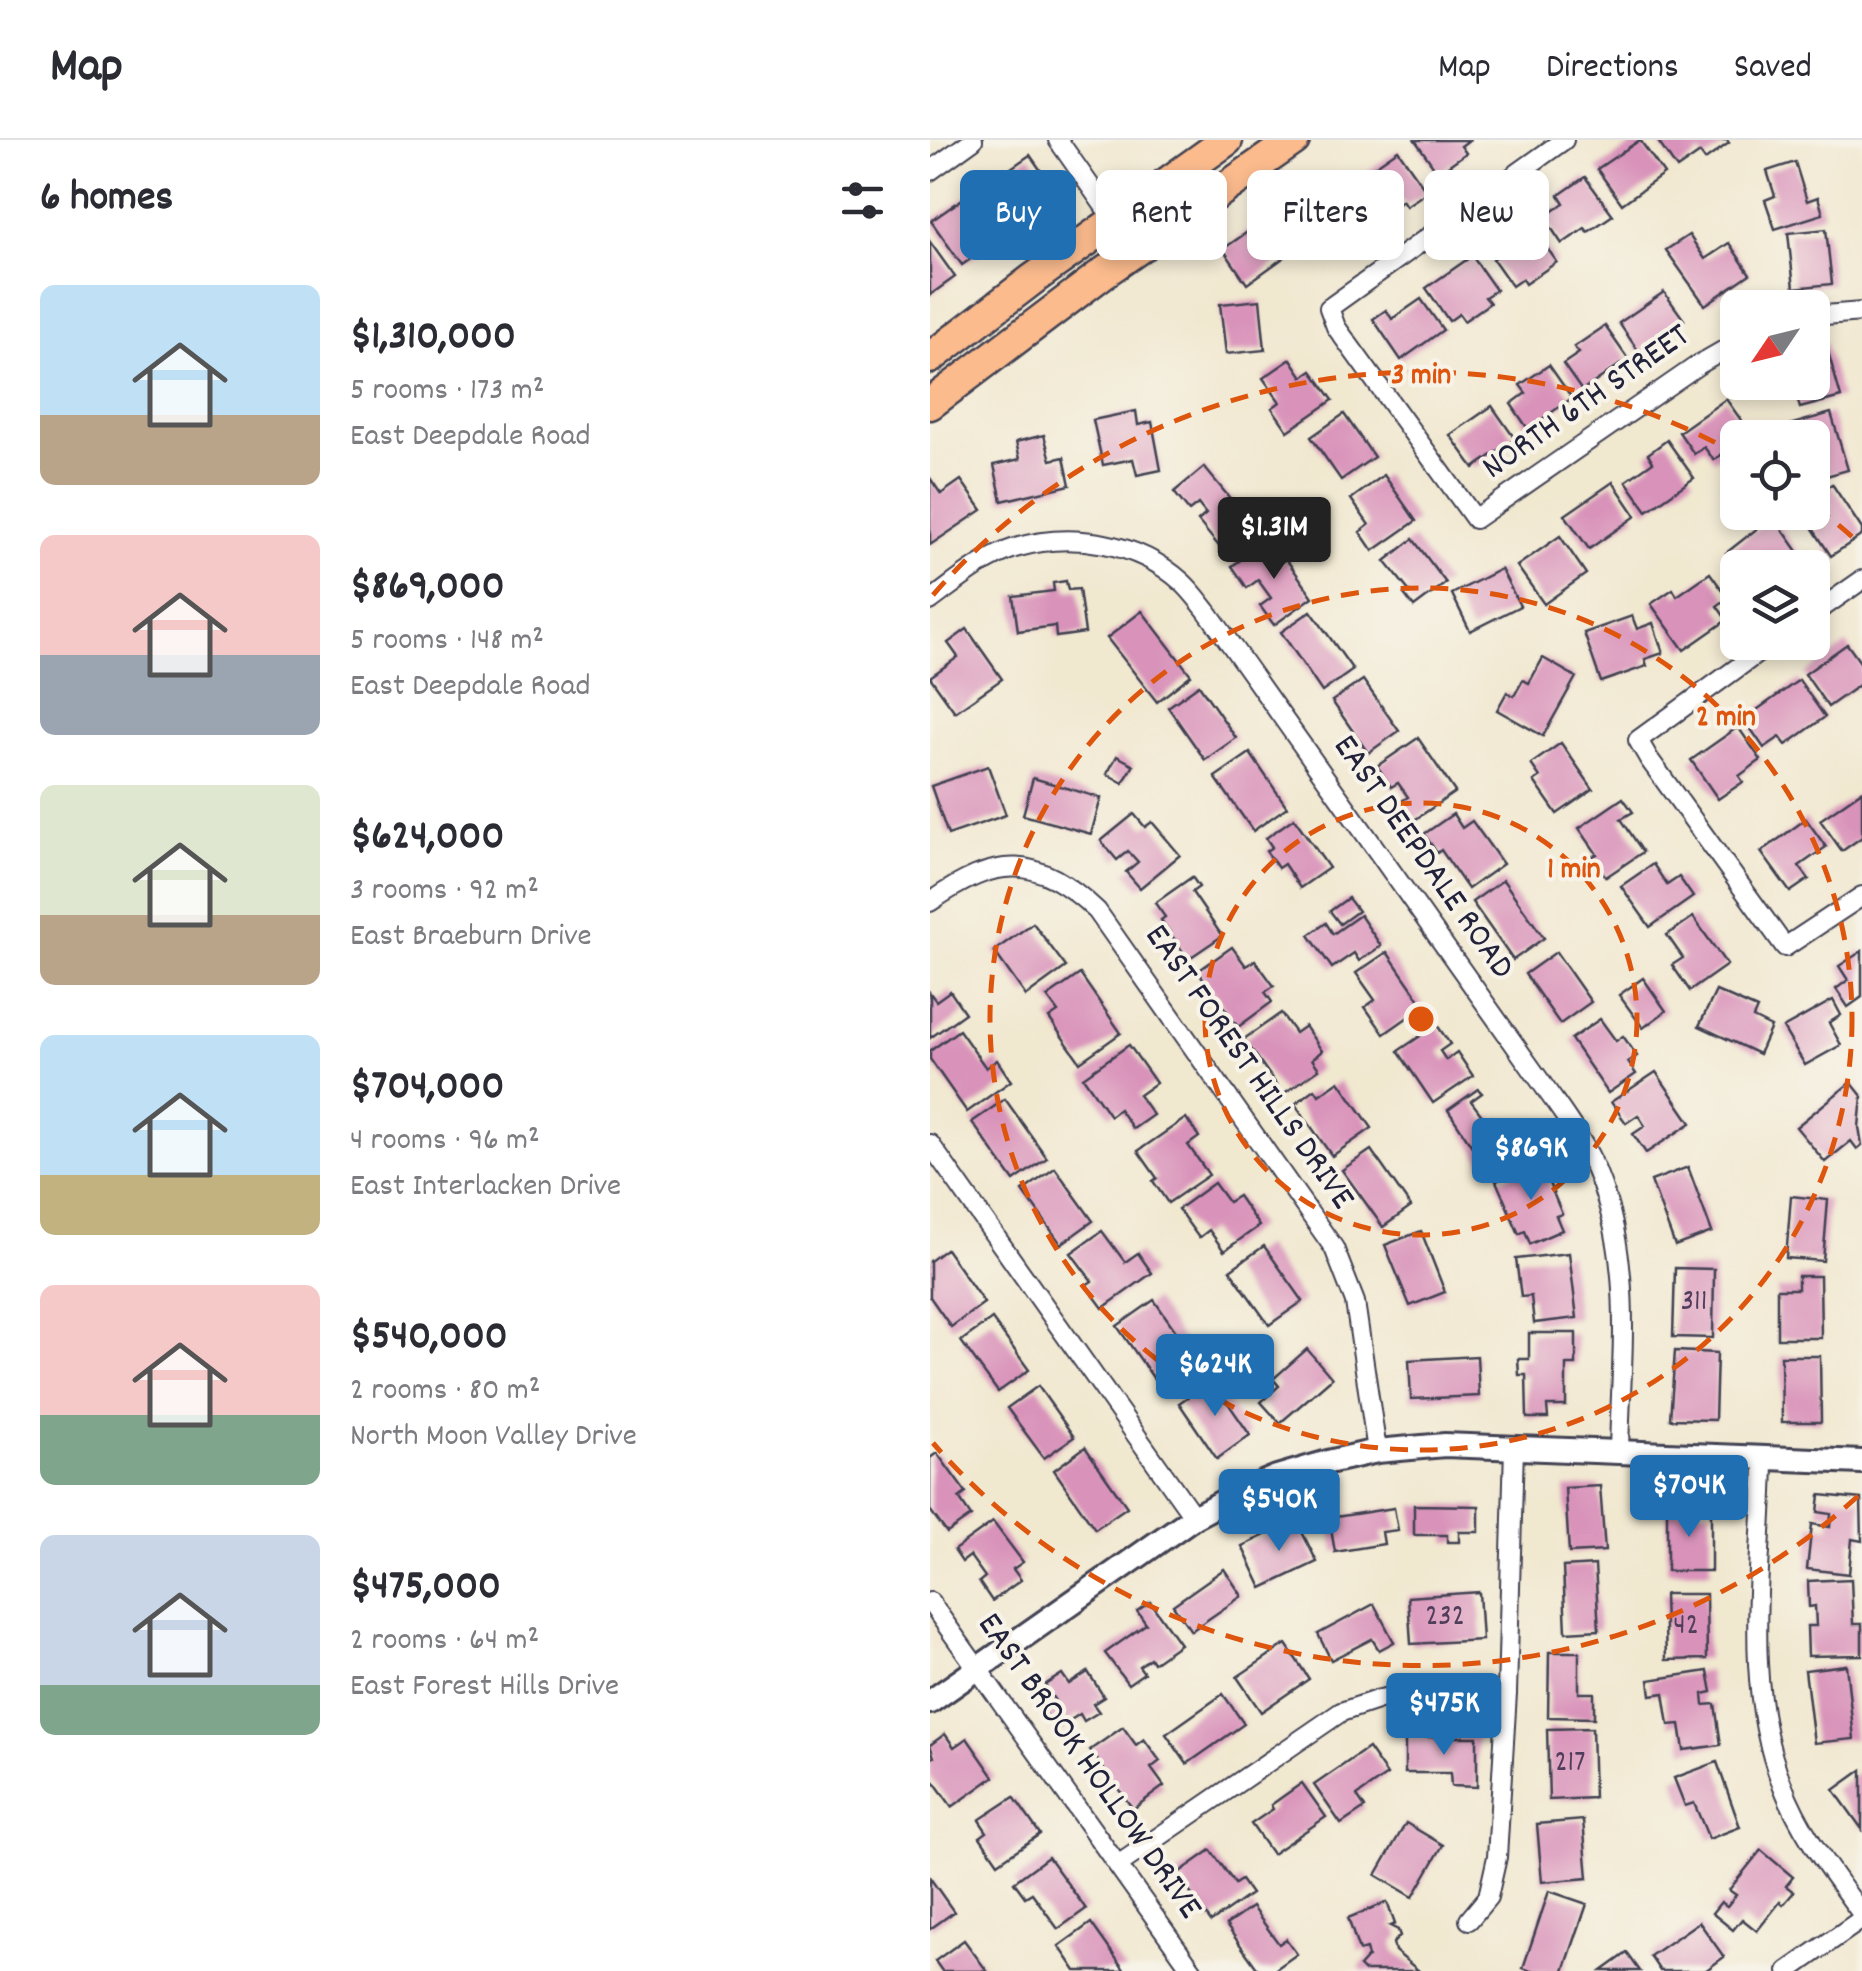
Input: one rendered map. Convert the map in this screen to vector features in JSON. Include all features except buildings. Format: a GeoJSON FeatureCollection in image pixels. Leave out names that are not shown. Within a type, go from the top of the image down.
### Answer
{"type":"FeatureCollection","features":[{"type":"Feature","properties":{"kind":"main road"},"geometry":{"type":"LineString","coordinates":[[1185,170],[1227,140]]}},
{"type":"Feature","properties":{"kind":"main road"},"geometry":{"type":"LineString","coordinates":[[1227,187],[1294,140]]}},
{"type":"Feature","properties":{"kind":"main road"},"geometry":{"type":"LineString","coordinates":[[930,358],[1096,234]]}},
{"type":"Feature","properties":{"kind":"main road"},"geometry":{"type":"LineString","coordinates":[[930,404],[1123,260]]}},
{"type":"Feature","properties":{"kind":"street"},"geometry":{"type":"LineString","coordinates":[[930,170],[973,140]]}},
{"type":"Feature","properties":{"kind":"street"},"geometry":{"type":"LineString","coordinates":[[1058,140],[1096,194]]}},
{"type":"Feature","properties":{"kind":"street","name":"NORTH 6TH STREET"},"geometry":{"type":"LineString","coordinates":[[1564,140],[1329,308],[1336,327],[1475,520],[1720,352]]}},
{"type":"Feature","properties":{"kind":"street"},"geometry":{"type":"LineString","coordinates":[[1830,315],[1862,312]]}},
{"type":"Feature","properties":{"kind":"street","name":"EAST DEEPDALE ROAD"},"geometry":{"type":"LineString","coordinates":[[930,601],[973,570],[1013,549],[1084,540],[1117,546],[1148,560],[1181,581],[1208,611],[1541,1082],[1589,1156],[1618,1237],[1624,1282],[1619,1452]]}},
{"type":"Feature","properties":{"kind":"street"},"geometry":{"type":"LineString","coordinates":[[1830,602],[1862,580]]}},
{"type":"Feature","properties":{"kind":"street"},"geometry":{"type":"LineString","coordinates":[[1748,660],[1638,740],[1785,947],[1862,896]]}},
{"type":"Feature","properties":{"kind":"street","name":"EAST FOREST HILLS DRIVE"},"geometry":{"type":"LineString","coordinates":[[930,902],[981,871],[1016,867],[1046,872],[1071,886],[1097,911],[1334,1248],[1355,1302],[1376,1451]]}},
{"type":"Feature","properties":{"kind":"street"},"geometry":{"type":"LineString","coordinates":[[930,1144],[1194,1517]]}},
{"type":"Feature","properties":{"kind":"street"},"geometry":{"type":"LineString","coordinates":[[930,1702],[1194,1517],[1276,1477],[1376,1451],[1445,1445],[1862,1462]]}},
{"type":"Feature","properties":{"kind":"street"},"geometry":{"type":"LineString","coordinates":[[1469,1920],[1488,1897],[1498,1856],[1514,1447]]}},
{"type":"Feature","properties":{"kind":"street"},"geometry":{"type":"LineString","coordinates":[[1764,1458],[1758,1634],[1766,1733],[1781,1783],[1798,1820],[1862,1916],[1788,1971]]}},
{"type":"Feature","properties":{"kind":"street","name":"EAST BROOK HOLLOW DRIVE"},"geometry":{"type":"LineString","coordinates":[[930,1602],[1193,1971]]}},
{"type":"Feature","properties":{"kind":"street"},"geometry":{"type":"LineString","coordinates":[[1118,1865],[1342,1712],[1380,1699],[1444,1686],[1507,1692]]}}]}
